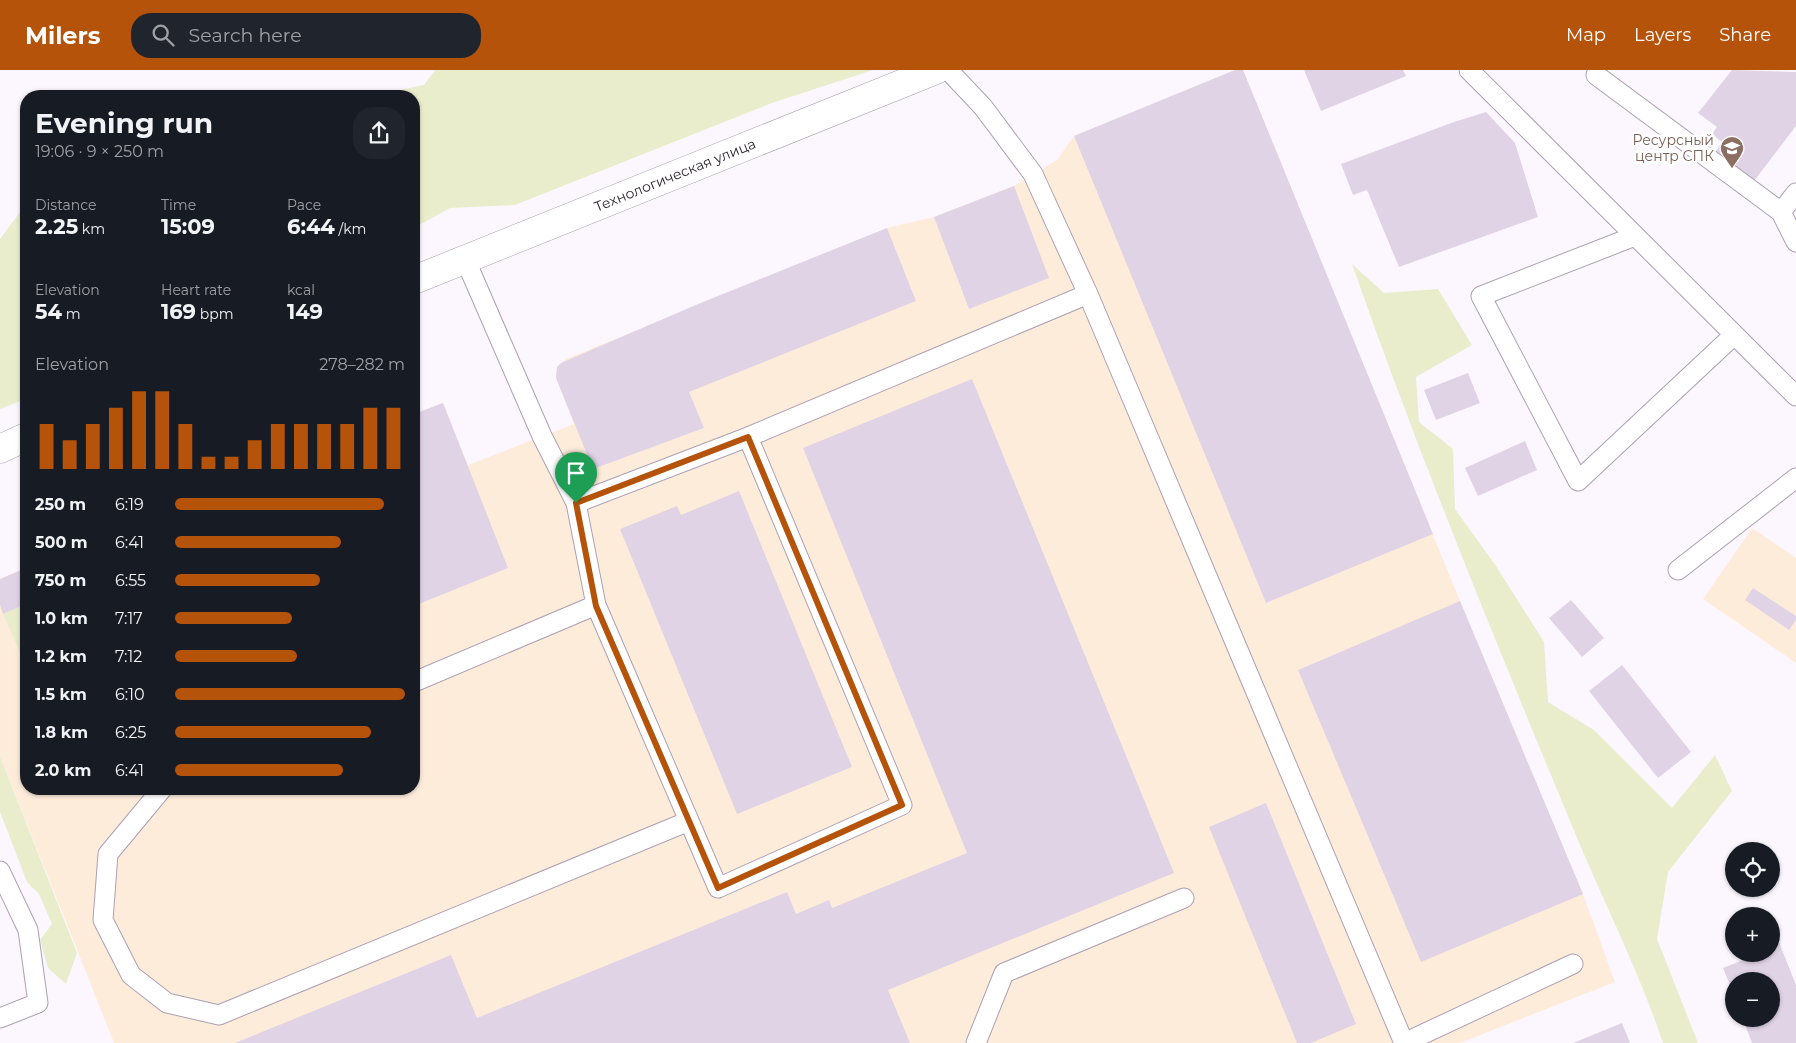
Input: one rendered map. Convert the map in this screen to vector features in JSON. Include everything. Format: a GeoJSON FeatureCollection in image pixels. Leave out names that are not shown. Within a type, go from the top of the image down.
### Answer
{"type":"FeatureCollection","features":[{"type":"Feature","properties":{"kind":"street","name":"Технологическая улица"},"geometry":{"type":"LineString","coordinates":[[420,278],[936,70]]}},
{"type":"Feature","properties":{"kind":"street"},"geometry":{"type":"LineString","coordinates":[[0,449],[20,440]]}},
{"type":"Feature","properties":{"kind":"lane"},"geometry":{"type":"LineString","coordinates":[[948,70],[983,107],[1033,174],[1088,294],[1404,1043],[1573,964]]}},
{"type":"Feature","properties":{"kind":"lane"},"geometry":{"type":"LineString","coordinates":[[1469,70],[1796,396]]}},
{"type":"Feature","properties":{"kind":"lane"},"geometry":{"type":"LineString","coordinates":[[1596,75],[1781,212],[1796,242]]}},
{"type":"Feature","properties":{"kind":"lane"},"geometry":{"type":"LineString","coordinates":[[1781,212],[1796,193]]}},
{"type":"Feature","properties":{"kind":"lane"},"geometry":{"type":"LineString","coordinates":[[1635,236],[1481,296],[1578,481],[1734,334]]}},
{"type":"Feature","properties":{"kind":"lane"},"geometry":{"type":"LineString","coordinates":[[465,259],[542,436],[576,503],[596,606],[718,888],[902,805],[748,437]]}},
{"type":"Feature","properties":{"kind":"lane"},"geometry":{"type":"LineString","coordinates":[[576,503],[748,437],[1088,294]]}},
{"type":"Feature","properties":{"kind":"lane"},"geometry":{"type":"LineString","coordinates":[[1678,570],[1796,478]]}},
{"type":"Feature","properties":{"kind":"lane"},"geometry":{"type":"LineString","coordinates":[[420,679],[596,606]]}},
{"type":"Feature","properties":{"kind":"lane"},"geometry":{"type":"LineString","coordinates":[[157,795],[108,854],[103,920],[131,976],[167,1003],[219,1015],[689,821]]}},
{"type":"Feature","properties":{"kind":"lane"},"geometry":{"type":"LineString","coordinates":[[0,870],[28,930],[38,1003],[0,1018]]}},
{"type":"Feature","properties":{"kind":"lane"},"geometry":{"type":"LineString","coordinates":[[976,1043],[1004,973],[1184,898]]}},
{"type":"Feature","properties":{"kind":"shaded area"},"geometry":{"type":"Polygon","coordinates":[[[1235,70],[1243,70],[1460,601],[1583,894],[1615,982],[1460,1043],[114,1043],[0,756],[0,579],[20,571],[20,795],[420,795],[420,412],[443,403],[468,465],[574,424],[556,378],[557,367],[566,359],[887,228],[934,217],[1014,186],[1057,160],[1074,136],[1235,70]]]}},
{"type":"Feature","properties":{"kind":"shaded area"},"geometry":{"type":"Polygon","coordinates":[[[1752,528],[1796,558],[1796,663],[1703,599],[1752,528]]]}},
{"type":"Feature","properties":{"kind":"green space"},"geometry":{"type":"Polygon","coordinates":[[[435,70],[873,70],[772,103],[515,205],[450,208],[420,225],[420,90],[399,90],[424,85],[435,70]]]}},
{"type":"Feature","properties":{"kind":"green space"},"geometry":{"type":"Polygon","coordinates":[[[20,212],[20,401],[0,409],[0,239],[20,212]]]}},
{"type":"Feature","properties":{"kind":"green space"},"geometry":{"type":"Polygon","coordinates":[[[1352,264],[1384,293],[1438,289],[1472,345],[1416,377],[1419,422],[1453,449],[1455,509],[1496,566],[1544,642],[1548,702],[1594,730],[1672,808],[1715,755],[1732,791],[1668,872],[1657,939],[1698,1043],[1663,1043],[1654,1016],[1575,833],[1459,550],[1352,264]]]}},
{"type":"Feature","properties":{"kind":"green space"},"geometry":{"type":"Polygon","coordinates":[[[20,607],[20,652],[3,614],[20,607]]]}},
{"type":"Feature","properties":{"kind":"green space"},"geometry":{"type":"Polygon","coordinates":[[[0,756],[77,953],[66,984],[48,968],[40,940],[52,924],[39,894],[27,882],[0,812],[0,756]]]}},
{"type":"Feature","properties":{"kind":"building"},"geometry":{"type":"Polygon","coordinates":[[[1235,70],[1243,70],[1433,534],[1266,603],[1074,136],[1235,70]]]}},
{"type":"Feature","properties":{"kind":"building"},"geometry":{"type":"Polygon","coordinates":[[[1304,70],[1403,70],[1406,76],[1321,111],[1304,70]]]}},
{"type":"Feature","properties":{"kind":"building"},"geometry":{"type":"Polygon","coordinates":[[[1732,70],[1796,72],[1796,126],[1754,181],[1716,151],[1722,142],[1712,134],[1717,127],[1698,113],[1732,70]]]}},
{"type":"Feature","properties":{"kind":"building"},"geometry":{"type":"Polygon","coordinates":[[[1486,112],[1515,143],[1538,217],[1399,267],[1367,190],[1353,195],[1341,164],[1486,112]]]}},
{"type":"Feature","properties":{"kind":"building"},"geometry":{"type":"Polygon","coordinates":[[[1014,186],[1049,278],[969,309],[934,217],[1014,186]]]}},
{"type":"Feature","properties":{"kind":"building"},"geometry":{"type":"Polygon","coordinates":[[[887,228],[916,301],[689,392],[704,428],[593,469],[556,378],[557,367],[561,363],[698,304],[887,228]]]}},
{"type":"Feature","properties":{"kind":"building"},"geometry":{"type":"Polygon","coordinates":[[[1468,373],[1480,403],[1436,420],[1424,390],[1468,373]]]}},
{"type":"Feature","properties":{"kind":"building"},"geometry":{"type":"Polygon","coordinates":[[[972,379],[1174,873],[888,990],[910,1043],[235,1043],[451,955],[477,1018],[787,892],[796,914],[829,900],[832,908],[967,853],[803,448],[972,379]]]}},
{"type":"Feature","properties":{"kind":"building"},"geometry":{"type":"Polygon","coordinates":[[[443,403],[508,568],[420,604],[420,412],[443,403]]]}},
{"type":"Feature","properties":{"kind":"building"},"geometry":{"type":"Polygon","coordinates":[[[1525,441],[1537,470],[1478,496],[1465,468],[1525,441]]]}},
{"type":"Feature","properties":{"kind":"building"},"geometry":{"type":"Polygon","coordinates":[[[739,491],[852,767],[737,814],[620,529],[677,506],[681,515],[739,491]]]}},
{"type":"Feature","properties":{"kind":"building"},"geometry":{"type":"Polygon","coordinates":[[[20,571],[20,607],[3,614],[0,605],[0,579],[20,571]]]}},
{"type":"Feature","properties":{"kind":"building"},"geometry":{"type":"Polygon","coordinates":[[[1753,588],[1796,616],[1796,620],[1789,630],[1745,600],[1753,588]]]}},
{"type":"Feature","properties":{"kind":"building"},"geometry":{"type":"Polygon","coordinates":[[[1571,600],[1604,638],[1582,657],[1549,618],[1571,600]]]}},
{"type":"Feature","properties":{"kind":"building"},"geometry":{"type":"Polygon","coordinates":[[[1460,601],[1583,894],[1421,962],[1298,670],[1460,601]]]}},
{"type":"Feature","properties":{"kind":"building"},"geometry":{"type":"Polygon","coordinates":[[[1622,665],[1691,752],[1658,778],[1589,691],[1622,665]]]}},
{"type":"Feature","properties":{"kind":"building"},"geometry":{"type":"Polygon","coordinates":[[[1266,803],[1356,1024],[1311,1043],[1297,1043],[1209,827],[1266,803]]]}},
{"type":"Feature","properties":{"kind":"building"},"geometry":{"type":"Polygon","coordinates":[[[1780,945],[1796,985],[1796,1043],[1752,1043],[1746,1027],[1780,1027],[1780,972],[1725,973],[1723,968],[1738,962],[1780,962],[1780,945]]]}},
{"type":"Feature","properties":{"kind":"building"},"geometry":{"type":"Polygon","coordinates":[[[1622,1023],[1630,1043],[1573,1043],[1622,1023]]]}},
{"type":"Feature","properties":{"kind":"place","name":"Ресурсный центр СПК"},"geometry":{"type":"Point","coordinates":[1732,169]}},
{"type":"Feature","properties":{"kind":"route"},"geometry":{"type":"LineString","coordinates":[[748,437],[902,805],[718,888],[596,606],[576,503],[748,437]]}}]}
